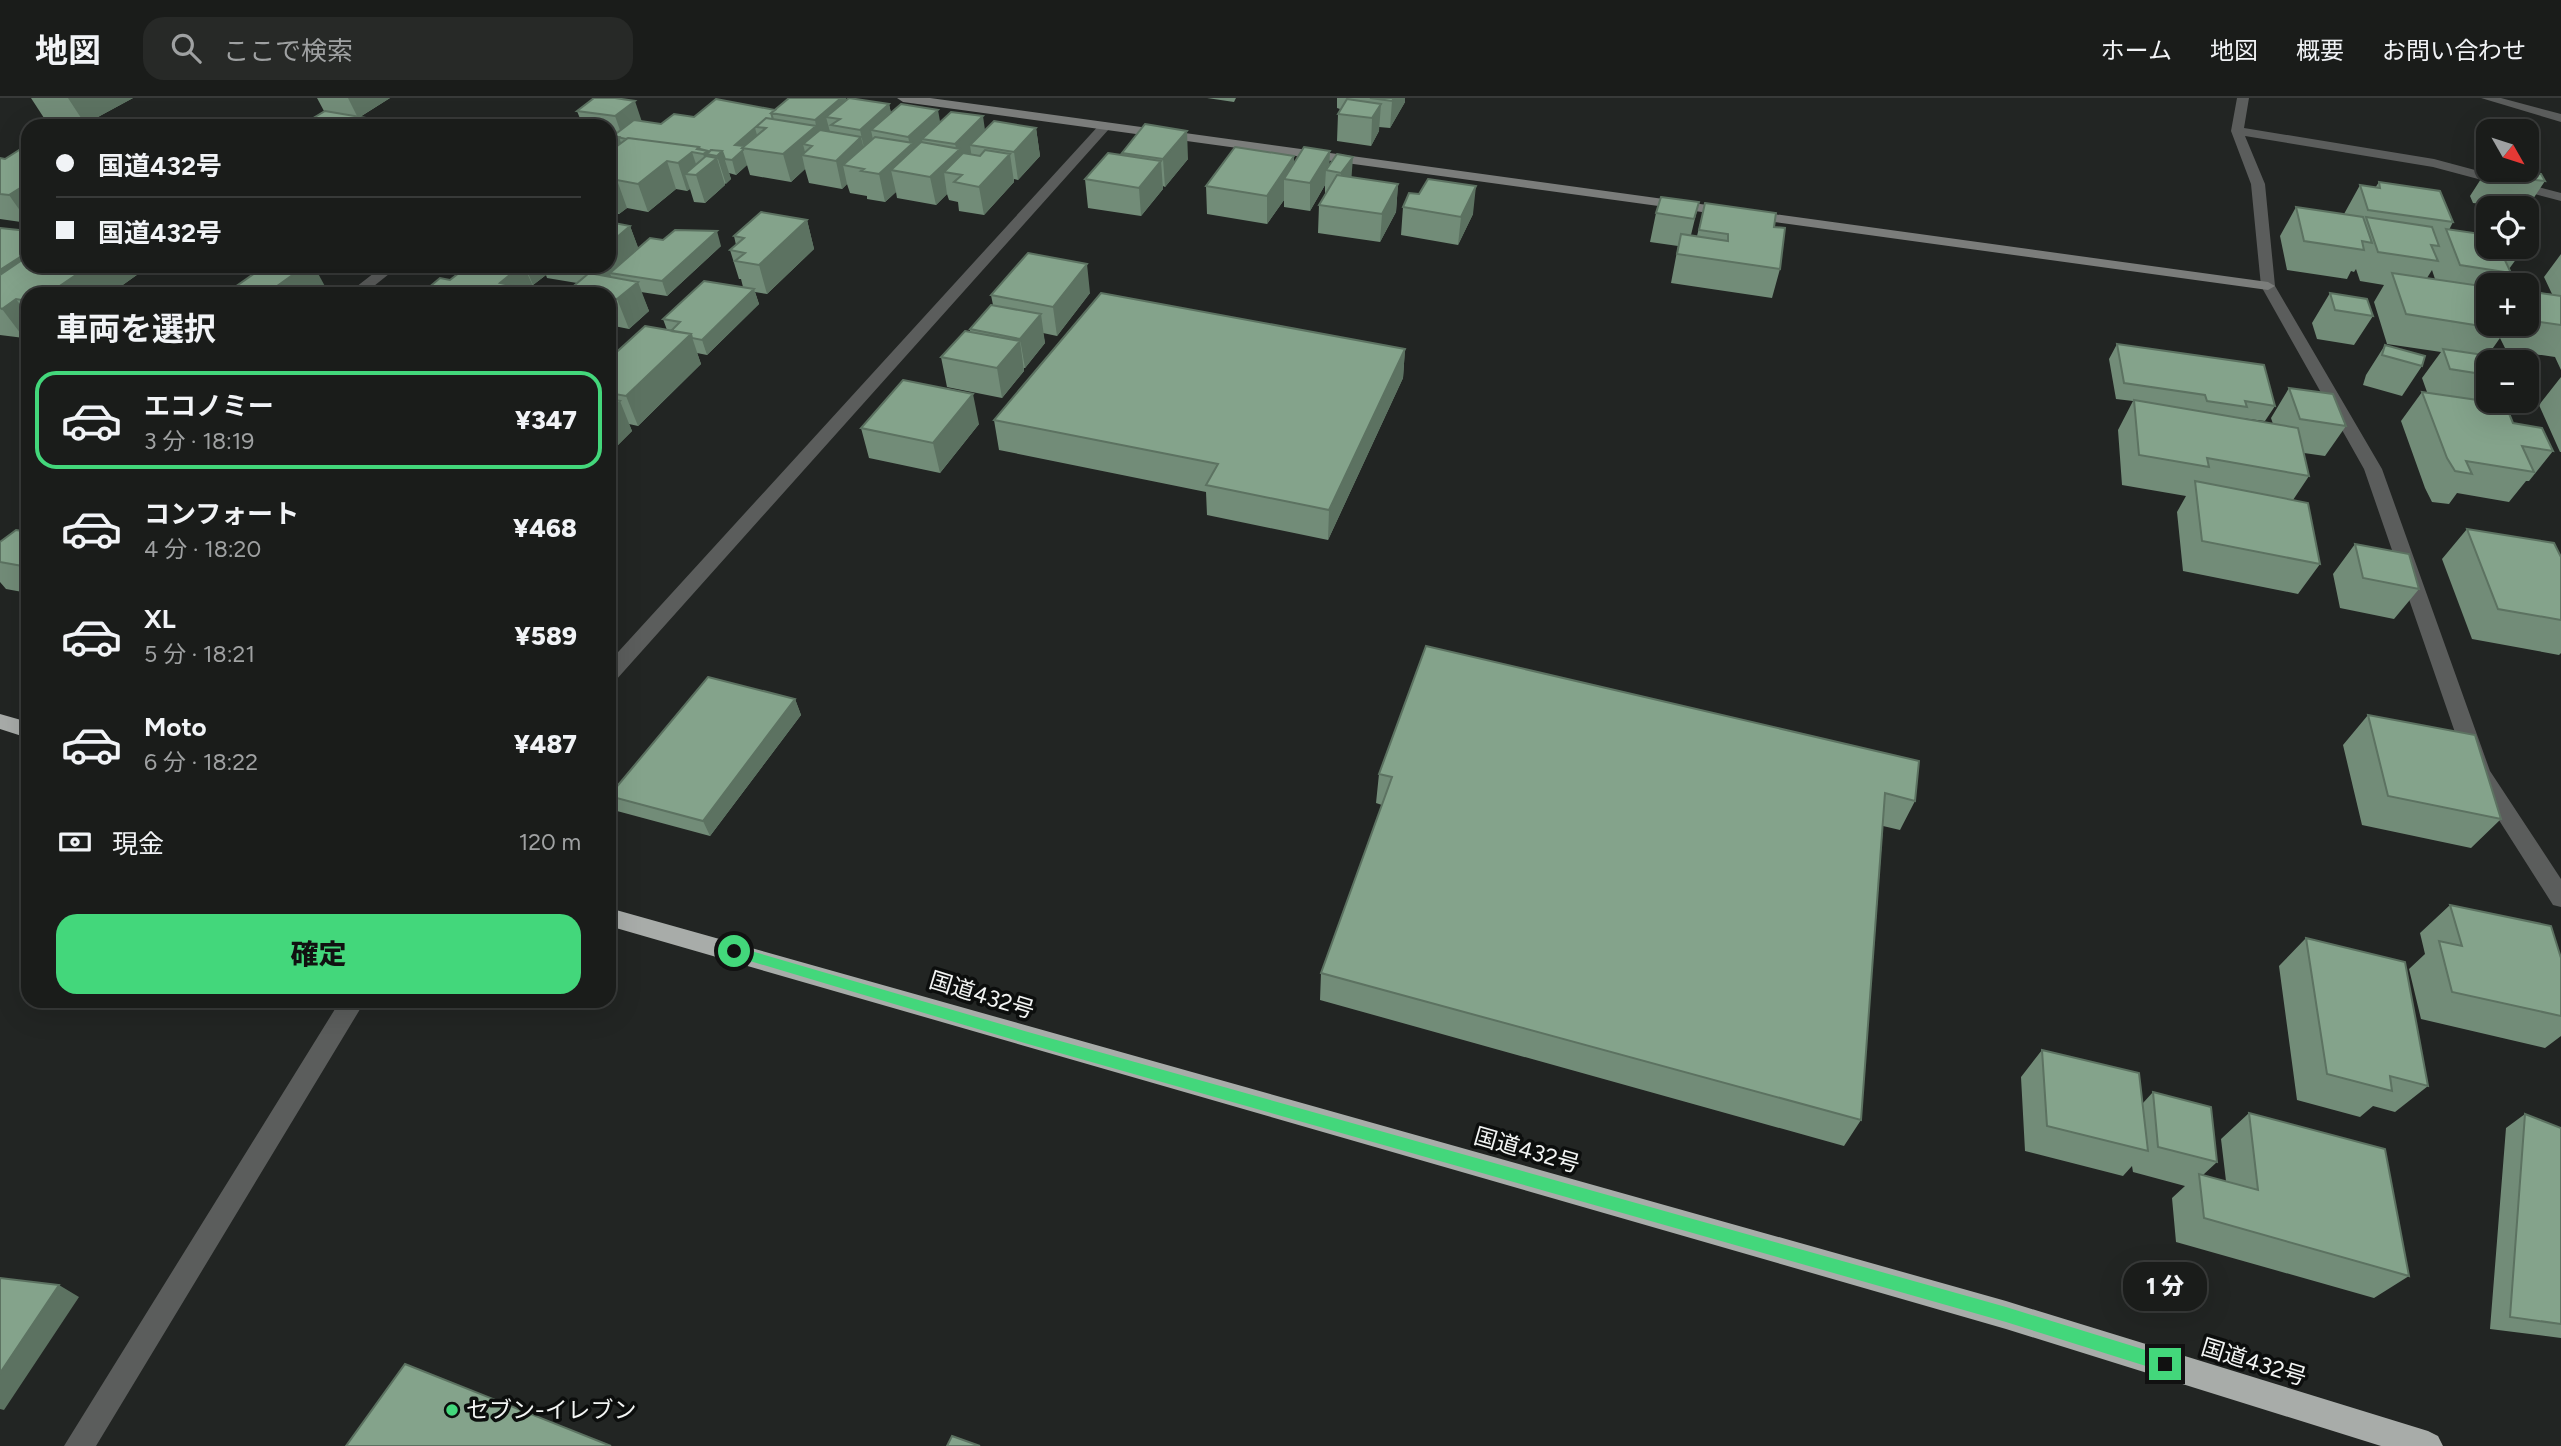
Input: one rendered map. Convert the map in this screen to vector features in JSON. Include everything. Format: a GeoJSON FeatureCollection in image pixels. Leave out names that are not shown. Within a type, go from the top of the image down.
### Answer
{"type":"FeatureCollection","features":[{"type":"Feature","properties":{"kind":"highway"},"geometry":{"type":"LineString","coordinates":[[0,721],[21,728]]}},
{"type":"Feature","properties":{"kind":"highway","name":"国道432号"},"geometry":{"type":"LineString","coordinates":[[616,919],[2006,1315],[2428,1446]]}},
{"type":"Feature","properties":{"kind":"street"},"geometry":{"type":"LineString","coordinates":[[903,98],[935,100],[1105,126],[2267,286]]}},
{"type":"Feature","properties":{"kind":"street"},"geometry":{"type":"LineString","coordinates":[[2243,98],[2237,131],[2258,184],[2267,286],[2373,470],[2480,773],[2561,898]]}},
{"type":"Feature","properties":{"kind":"street"},"geometry":{"type":"LineString","coordinates":[[2487,98],[2561,118]]}},
{"type":"Feature","properties":{"kind":"street"},"geometry":{"type":"LineString","coordinates":[[616,667],[1105,126]]}},
{"type":"Feature","properties":{"kind":"street"},"geometry":{"type":"LineString","coordinates":[[2237,131],[2434,163],[2561,197]]}},
{"type":"Feature","properties":{"kind":"street"},"geometry":{"type":"LineString","coordinates":[[364,287],[382,273]]}},
{"type":"Feature","properties":{"kind":"street"},"geometry":{"type":"LineString","coordinates":[[79,1446],[348,1008]]}},
{"type":"Feature","properties":{"kind":"building"},"geometry":{"type":"Polygon","coordinates":[[[594,98],[635,101],[615,116],[577,111],[594,98]]]}},
{"type":"Feature","properties":{"kind":"building"},"geometry":{"type":"Polygon","coordinates":[[[789,98],[841,98],[815,120],[771,113],[789,98]]]}},
{"type":"Feature","properties":{"kind":"building"},"geometry":{"type":"Polygon","coordinates":[[[849,98],[889,104],[860,130],[831,125],[840,119],[826,117],[849,98]]]}},
{"type":"Feature","properties":{"kind":"building"},"geometry":{"type":"Polygon","coordinates":[[[1370,98],[1394,98],[1392,101],[1370,98]]]}},
{"type":"Feature","properties":{"kind":"building"},"geometry":{"type":"Polygon","coordinates":[[[716,99],[775,110],[771,113],[773,119],[766,118],[735,145],[744,146],[732,160],[725,159],[722,151],[709,152],[699,147],[616,137],[616,134],[634,120],[661,124],[674,114],[694,117],[716,99]]]}},
{"type":"Feature","properties":{"kind":"building"},"geometry":{"type":"Polygon","coordinates":[[[1347,99],[1381,104],[1372,118],[1338,114],[1347,99]]]}},
{"type":"Feature","properties":{"kind":"building"},"geometry":{"type":"Polygon","coordinates":[[[901,104],[938,110],[908,137],[871,130],[901,104]]]}},
{"type":"Feature","properties":{"kind":"building"},"geometry":{"type":"Polygon","coordinates":[[[325,111],[372,119],[312,119],[325,111]]]}},
{"type":"Feature","properties":{"kind":"building"},"geometry":{"type":"Polygon","coordinates":[[[951,112],[983,116],[955,144],[922,139],[951,112]]]}},
{"type":"Feature","properties":{"kind":"building"},"geometry":{"type":"Polygon","coordinates":[[[766,118],[816,126],[783,154],[742,148],[766,128],[756,127],[766,118]]]}},
{"type":"Feature","properties":{"kind":"building"},"geometry":{"type":"Polygon","coordinates":[[[994,121],[1036,128],[1014,152],[970,145],[994,121]]]}},
{"type":"Feature","properties":{"kind":"building"},"geometry":{"type":"Polygon","coordinates":[[[1145,124],[1187,131],[1163,159],[1122,153],[1145,124]]]}},
{"type":"Feature","properties":{"kind":"building"},"geometry":{"type":"Polygon","coordinates":[[[820,130],[861,137],[836,161],[802,155],[812,146],[803,144],[820,130]]]}},
{"type":"Feature","properties":{"kind":"building"},"geometry":{"type":"Polygon","coordinates":[[[875,137],[913,143],[879,174],[843,165],[875,137]]]}},
{"type":"Feature","properties":{"kind":"building"},"geometry":{"type":"Polygon","coordinates":[[[628,138],[699,147],[697,149],[708,151],[703,154],[692,152],[678,163],[667,161],[638,184],[616,181],[616,147],[628,138]]]}},
{"type":"Feature","properties":{"kind":"building"},"geometry":{"type":"Polygon","coordinates":[[[921,142],[960,149],[930,177],[891,170],[921,142]]]}},
{"type":"Feature","properties":{"kind":"building"},"geometry":{"type":"Polygon","coordinates":[[[1235,147],[1294,156],[1267,196],[1206,186],[1235,147]]]}},
{"type":"Feature","properties":{"kind":"building"},"geometry":{"type":"Polygon","coordinates":[[[1304,147],[1330,151],[1310,183],[1284,179],[1304,147]]]}},
{"type":"Feature","properties":{"kind":"building"},"geometry":{"type":"Polygon","coordinates":[[[21,149],[21,187],[9,195],[0,194],[0,158],[5,159],[21,149]]]}},
{"type":"Feature","properties":{"kind":"building"},"geometry":{"type":"Polygon","coordinates":[[[711,150],[722,151],[717,156],[706,154],[711,150]]]}},
{"type":"Feature","properties":{"kind":"building"},"geometry":{"type":"Polygon","coordinates":[[[985,150],[1010,154],[979,187],[954,182],[962,175],[944,172],[963,153],[980,156],[985,150]]]}},
{"type":"Feature","properties":{"kind":"building"},"geometry":{"type":"Polygon","coordinates":[[[1108,153],[1161,161],[1139,188],[1085,179],[1108,153]]]}},
{"type":"Feature","properties":{"kind":"building"},"geometry":{"type":"Polygon","coordinates":[[[1337,154],[1353,157],[1341,173],[1326,170],[1337,154]]]}},
{"type":"Feature","properties":{"kind":"building"},"geometry":{"type":"Polygon","coordinates":[[[706,156],[717,158],[696,175],[685,174],[706,156]]]}},
{"type":"Feature","properties":{"kind":"building"},"geometry":{"type":"Polygon","coordinates":[[[1337,175],[1398,184],[1382,214],[1319,205],[1337,175]]]}},
{"type":"Feature","properties":{"kind":"building"},"geometry":{"type":"Polygon","coordinates":[[[1428,179],[1476,186],[1461,217],[1403,207],[1409,193],[1419,194],[1428,179]]]}},
{"type":"Feature","properties":{"kind":"building"},"geometry":{"type":"Polygon","coordinates":[[[2379,182],[2440,191],[2453,222],[2368,210],[2360,185],[2380,188],[2379,182]]]}},
{"type":"Feature","properties":{"kind":"building"},"geometry":{"type":"Polygon","coordinates":[[[1661,197],[1699,202],[1694,219],[1656,213],[1661,197]]]}},
{"type":"Feature","properties":{"kind":"building"},"geometry":{"type":"Polygon","coordinates":[[[1705,203],[1776,213],[1774,227],[1785,228],[1780,269],[1677,254],[1681,234],[1728,241],[1728,234],[1699,230],[1705,203]]]}},
{"type":"Feature","properties":{"kind":"building"},"geometry":{"type":"Polygon","coordinates":[[[2296,207],[2363,217],[2372,243],[2362,241],[2364,250],[2304,241],[2296,207]]]}},
{"type":"Feature","properties":{"kind":"building"},"geometry":{"type":"Polygon","coordinates":[[[761,212],[807,220],[759,265],[735,261],[745,253],[730,250],[744,238],[734,236],[761,212]]]}},
{"type":"Feature","properties":{"kind":"building"},"geometry":{"type":"Polygon","coordinates":[[[2366,217],[2432,227],[2439,246],[2431,245],[2438,261],[2378,252],[2366,217]]]}},
{"type":"Feature","properties":{"kind":"building"},"geometry":{"type":"Polygon","coordinates":[[[616,223],[630,226],[616,238],[616,223]]]}},
{"type":"Feature","properties":{"kind":"building"},"geometry":{"type":"Polygon","coordinates":[[[0,228],[21,230],[21,256],[0,270],[0,228]]]}},
{"type":"Feature","properties":{"kind":"building"},"geometry":{"type":"Polygon","coordinates":[[[2446,229],[2476,233],[2476,259],[2504,259],[2511,273],[2460,265],[2446,229]]]}},
{"type":"Feature","properties":{"kind":"building"},"geometry":{"type":"Polygon","coordinates":[[[675,230],[717,231],[662,281],[610,273],[616,273],[616,268],[650,238],[663,240],[675,230]]]}},
{"type":"Feature","properties":{"kind":"building"},"geometry":{"type":"Polygon","coordinates":[[[1028,253],[1087,264],[1053,307],[991,295],[1028,253]]]}},
{"type":"Feature","properties":{"kind":"building"},"geometry":{"type":"Polygon","coordinates":[[[21,261],[21,273],[79,273],[58,287],[21,287],[21,300],[16,299],[2,309],[0,275],[21,261]]]}},
{"type":"Feature","properties":{"kind":"building"},"geometry":{"type":"Polygon","coordinates":[[[255,273],[295,273],[276,287],[235,287],[255,273]]]}},
{"type":"Feature","properties":{"kind":"building"},"geometry":{"type":"Polygon","coordinates":[[[459,273],[512,273],[500,283],[515,286],[429,287],[440,278],[450,280],[459,273]]]}},
{"type":"Feature","properties":{"kind":"building"},"geometry":{"type":"Polygon","coordinates":[[[589,273],[638,282],[617,299],[616,287],[573,287],[589,273]]]}},
{"type":"Feature","properties":{"kind":"building"},"geometry":{"type":"Polygon","coordinates":[[[2392,273],[2476,285],[2476,325],[2406,314],[2392,273]]]}},
{"type":"Feature","properties":{"kind":"building"},"geometry":{"type":"Polygon","coordinates":[[[704,281],[754,289],[702,340],[692,338],[691,334],[671,331],[680,322],[663,319],[704,281]]]}},
{"type":"Feature","properties":{"kind":"building"},"geometry":{"type":"Polygon","coordinates":[[[1101,293],[1405,349],[1329,510],[1206,485],[1218,464],[994,420],[1101,293]]]}},
{"type":"Feature","properties":{"kind":"building"},"geometry":{"type":"Polygon","coordinates":[[[2330,293],[2367,299],[2373,316],[2335,310],[2330,293]]]}},
{"type":"Feature","properties":{"kind":"building"},"geometry":{"type":"Polygon","coordinates":[[[2539,293],[2561,296],[2561,325],[2539,322],[2539,293]]]}},
{"type":"Feature","properties":{"kind":"building"},"geometry":{"type":"Polygon","coordinates":[[[991,305],[1041,314],[1020,339],[970,329],[991,305]]]}},
{"type":"Feature","properties":{"kind":"building"},"geometry":{"type":"Polygon","coordinates":[[[645,326],[691,334],[626,396],[616,394],[616,353],[645,326]]]}},
{"type":"Feature","properties":{"kind":"building"},"geometry":{"type":"Polygon","coordinates":[[[965,331],[1020,341],[997,368],[941,357],[965,331]]]}},
{"type":"Feature","properties":{"kind":"building"},"geometry":{"type":"Polygon","coordinates":[[[2117,344],[2264,365],[2275,406],[2245,401],[2247,407],[2207,401],[2205,395],[2124,383],[2117,344]]]}},
{"type":"Feature","properties":{"kind":"building"},"geometry":{"type":"Polygon","coordinates":[[[2385,345],[2425,356],[2422,366],[2382,355],[2385,345]]]}},
{"type":"Feature","properties":{"kind":"building"},"geometry":{"type":"Polygon","coordinates":[[[2443,349],[2476,354],[2476,373],[2450,369],[2443,349]]]}},
{"type":"Feature","properties":{"kind":"building"},"geometry":{"type":"Polygon","coordinates":[[[903,380],[973,394],[933,443],[861,428],[903,380]]]}},
{"type":"Feature","properties":{"kind":"building"},"geometry":{"type":"Polygon","coordinates":[[[2289,388],[2333,394],[2346,426],[2300,419],[2289,388]]]}},
{"type":"Feature","properties":{"kind":"building"},"geometry":{"type":"Polygon","coordinates":[[[2422,392],[2476,400],[2476,413],[2509,413],[2513,423],[2542,428],[2553,451],[2522,446],[2534,472],[2466,461],[2472,474],[2455,471],[2447,458],[2422,392]]]}},
{"type":"Feature","properties":{"kind":"building"},"geometry":{"type":"Polygon","coordinates":[[[2134,400],[2298,428],[2309,476],[2207,458],[2209,467],[2139,455],[2134,400]]]}},
{"type":"Feature","properties":{"kind":"building"},"geometry":{"type":"Polygon","coordinates":[[[2195,481],[2308,503],[2320,564],[2202,541],[2195,481]]]}},
{"type":"Feature","properties":{"kind":"building"},"geometry":{"type":"Polygon","coordinates":[[[2467,529],[2554,543],[2561,557],[2561,620],[2498,609],[2467,529]]]}},
{"type":"Feature","properties":{"kind":"building"},"geometry":{"type":"Polygon","coordinates":[[[16,530],[21,531],[21,566],[0,562],[0,542],[16,530]]]}},
{"type":"Feature","properties":{"kind":"building"},"geometry":{"type":"Polygon","coordinates":[[[2355,544],[2409,554],[2419,589],[2363,578],[2355,544]]]}},
{"type":"Feature","properties":{"kind":"building"},"geometry":{"type":"Polygon","coordinates":[[[1426,646],[1919,761],[1915,801],[1885,793],[1861,1120],[1321,973],[1392,777],[1379,774],[1426,646]]]}},
{"type":"Feature","properties":{"kind":"building"},"geometry":{"type":"Polygon","coordinates":[[[708,677],[795,699],[703,821],[616,798],[616,788],[708,677]]]}},
{"type":"Feature","properties":{"kind":"building"},"geometry":{"type":"Polygon","coordinates":[[[2368,715],[2475,735],[2501,819],[2388,796],[2368,715]]]}},
{"type":"Feature","properties":{"kind":"building"},"geometry":{"type":"Polygon","coordinates":[[[2450,905],[2551,926],[2561,958],[2561,1016],[2452,992],[2439,941],[2462,946],[2450,905]]]}},
{"type":"Feature","properties":{"kind":"building"},"geometry":{"type":"Polygon","coordinates":[[[2306,938],[2405,962],[2428,1086],[2390,1076],[2392,1091],[2327,1074],[2306,938]]]}},
{"type":"Feature","properties":{"kind":"building"},"geometry":{"type":"Polygon","coordinates":[[[2042,1050],[2139,1073],[2148,1151],[2047,1126],[2042,1050]]]}},
{"type":"Feature","properties":{"kind":"building"},"geometry":{"type":"Polygon","coordinates":[[[2153,1092],[2211,1107],[2217,1162],[2158,1147],[2153,1092]]]}},
{"type":"Feature","properties":{"kind":"building"},"geometry":{"type":"Polygon","coordinates":[[[2249,1113],[2385,1149],[2409,1276],[2204,1218],[2199,1174],[2258,1190],[2249,1113]]]}},
{"type":"Feature","properties":{"kind":"building"},"geometry":{"type":"Polygon","coordinates":[[[2525,1114],[2561,1128],[2561,1324],[2510,1317],[2525,1114]]]}},
{"type":"Feature","properties":{"kind":"building"},"geometry":{"type":"Polygon","coordinates":[[[0,1278],[59,1285],[0,1373],[0,1278]]]}},
{"type":"Feature","properties":{"kind":"building","name":"セブン-イレブン"},"geometry":{"type":"Polygon","coordinates":[[[405,1364],[611,1446],[346,1446],[405,1364]]]}},
{"type":"Feature","properties":{"kind":"building"},"geometry":{"type":"Polygon","coordinates":[[[952,1436],[980,1446],[947,1446],[952,1436]]]}},
{"type":"Feature","properties":{"kind":"place","name":"セブン-イレブン"},"geometry":{"type":"Point","coordinates":[452,1410]}},
{"type":"Feature","properties":{"kind":"route"},"geometry":{"type":"LineString","coordinates":[[734,951],[1028,1038],[2006,1315],[2165,1364]]}}]}
